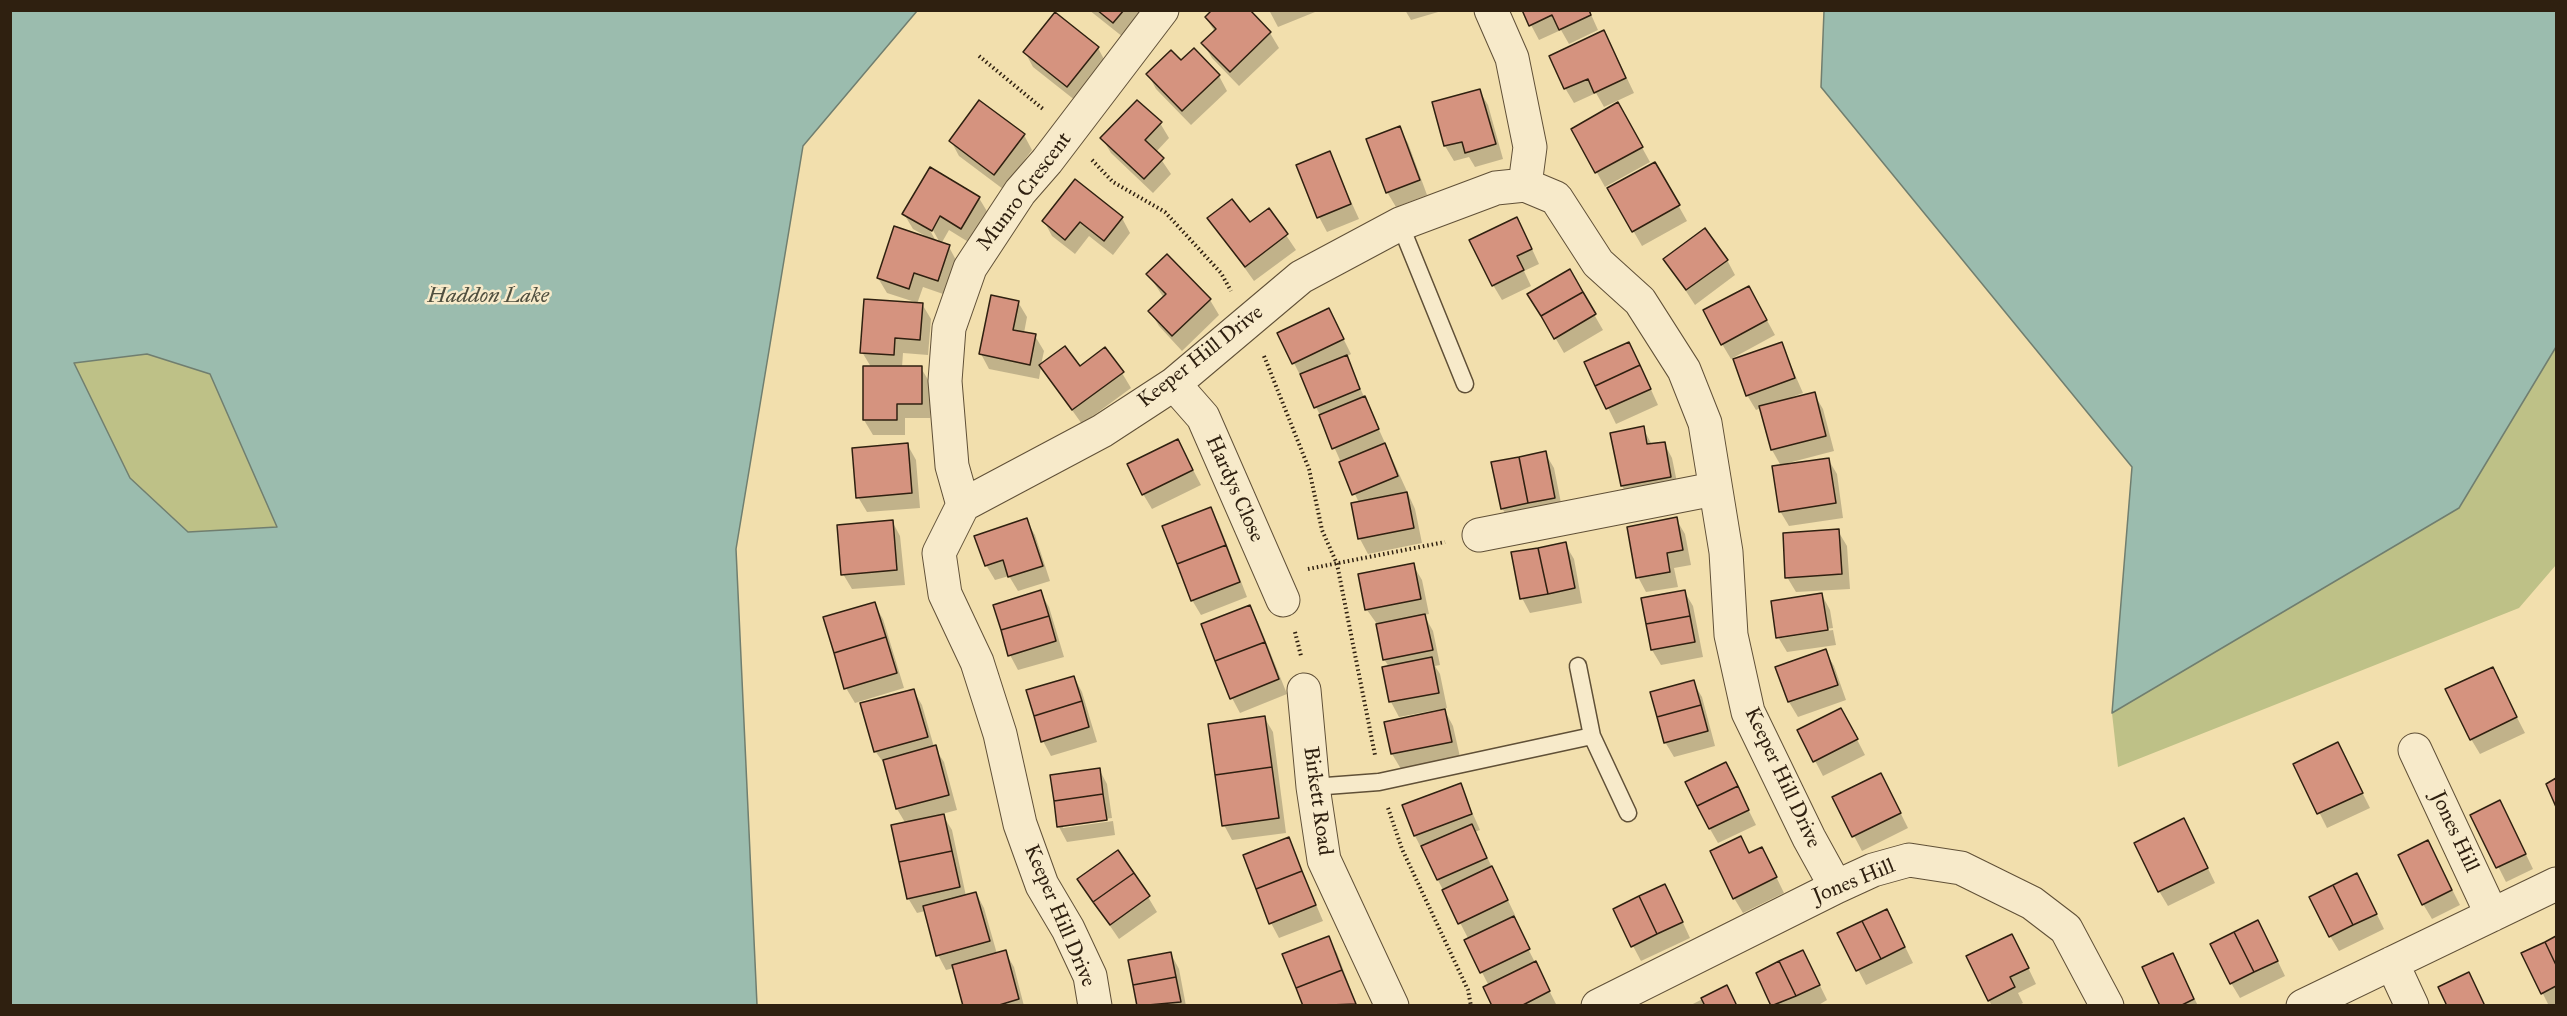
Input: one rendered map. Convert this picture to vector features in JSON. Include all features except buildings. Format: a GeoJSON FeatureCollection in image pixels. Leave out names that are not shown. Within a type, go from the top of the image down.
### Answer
{"type":"FeatureCollection","features":[{"type":"Feature","properties":{"kind":"street","name":"Munro Crescent"},"geometry":{"type":"LineString","coordinates":[[963,505],[952,466],[945,381],[949,328],[970,268],[1020,192],[1047,161],[1162,10]]}},
{"type":"Feature","properties":{"kind":"street"},"geometry":{"type":"LineString","coordinates":[[1491,10],[1512,58],[1530,147],[1525,184]]}},
{"type":"Feature","properties":{"kind":"street","name":"Keeper Hill Drive"},"geometry":{"type":"LineString","coordinates":[[1095,1005],[1090,976],[1068,929],[1042,885],[1020,824],[1000,734],[977,662],[945,594],[939,553],[963,505],[1102,431],[1174,384],[1301,277],[1400,224],[1497,188],[1525,184],[1556,198],[1598,263],[1640,301],[1684,370],[1704,423],[1726,552],[1731,635],[1748,712],[1809,838],[1836,887]]}},
{"type":"Feature","properties":{"kind":"street","name":"Hardys Close"},"geometry":{"type":"LineString","coordinates":[[1174,384],[1203,417],[1278,588]]}},
{"type":"Feature","properties":{"kind":"street"},"geometry":{"type":"LineString","coordinates":[[1479,535],[1714,489]]}},
{"type":"Feature","properties":{"kind":"street","name":"Birkett Road"},"geometry":{"type":"LineString","coordinates":[[1304,690],[1313,787],[1324,860],[1392,1005]]}},
{"type":"Feature","properties":{"kind":"street","name":"Jones Hill"},"geometry":{"type":"LineString","coordinates":[[2415,750],[2492,915]]}},
{"type":"Feature","properties":{"kind":"street","name":"Jones Hill"},"geometry":{"type":"LineString","coordinates":[[1598,1005],[1836,887],[1873,870],[1909,860],[1961,868],[2032,903],[2066,929],[2108,1005]]}},
{"type":"Feature","properties":{"kind":"street"},"geometry":{"type":"LineString","coordinates":[[2303,1005],[2556,884]]}},
{"type":"Feature","properties":{"kind":"street"},"geometry":{"type":"LineString","coordinates":[[2392,963],[2412,1005]]}},
{"type":"Feature","properties":{"kind":"lane"},"geometry":{"type":"LineString","coordinates":[[1400,224],[1465,384]]}},
{"type":"Feature","properties":{"kind":"lane"},"geometry":{"type":"LineString","coordinates":[[1578,666],[1592,736],[1628,813]]}},
{"type":"Feature","properties":{"kind":"lane"},"geometry":{"type":"LineString","coordinates":[[1313,787],[1379,782],[1592,736]]}},
{"type":"Feature","properties":{"kind":"path"},"geometry":{"type":"LineString","coordinates":[[1304,690],[1300,644],[1278,588],[1479,535]]}},
{"type":"Feature","properties":{"kind":"green space"},"geometry":{"type":"Polygon","coordinates":[[[2556,347],[2556,565],[2519,608],[2118,767],[2112,713],[2459,508],[2556,347]]]}},
{"type":"Feature","properties":{"kind":"green space"},"geometry":{"type":"Polygon","coordinates":[[[147,354],[210,374],[278,527],[188,532],[130,478],[74,363],[147,354]]]}},
{"type":"Feature","properties":{"kind":"water","name":"Haddon Lake"},"geometry":{"type":"Polygon","coordinates":[[[10,11],[917,11],[803,146],[736,549],[757,1005],[11,1005],[10,11]],[[147,354],[74,363],[130,478],[188,532],[277,527],[210,374],[147,354]]]}},
{"type":"Feature","properties":{"kind":"water"},"geometry":{"type":"Polygon","coordinates":[[[1824,11],[2556,11],[2556,347],[2459,508],[2112,713],[2132,467],[1821,87],[1824,11]]]}}]}
